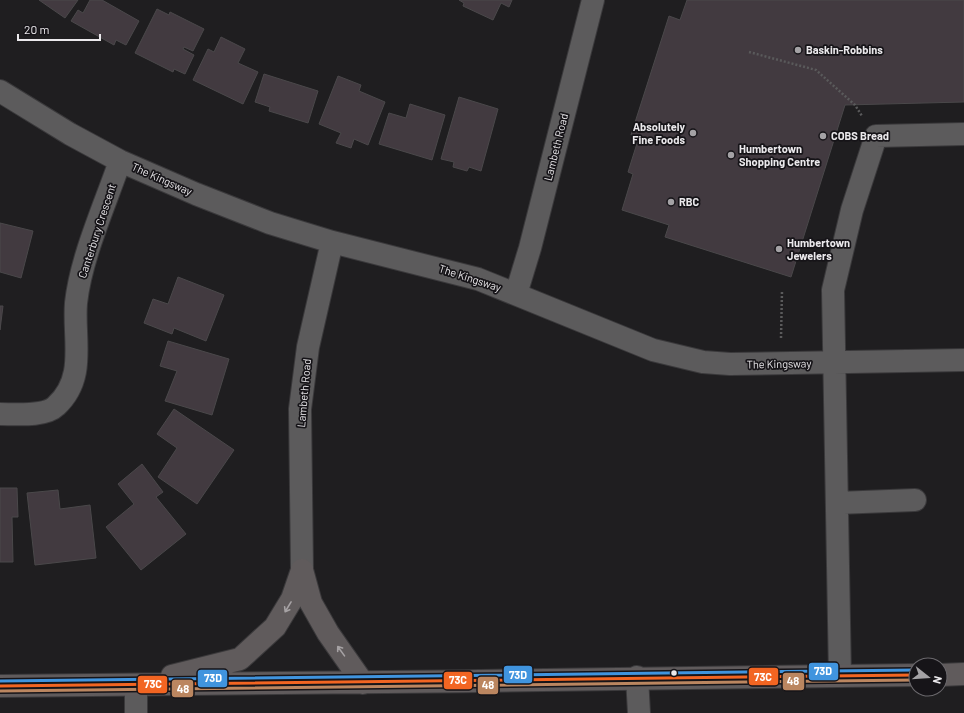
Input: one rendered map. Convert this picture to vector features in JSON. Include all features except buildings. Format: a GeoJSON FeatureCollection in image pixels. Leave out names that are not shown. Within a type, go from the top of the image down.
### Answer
{"type":"FeatureCollection","features":[{"type":"Feature","properties":{"kind":"main road"},"geometry":{"type":"LineString","coordinates":[[302,570],[311,603],[328,633],[364,682]]}},
{"type":"Feature","properties":{"kind":"main road"},"geometry":{"type":"LineString","coordinates":[[136,685],[240,659],[275,627],[292,599],[302,570]]}},
{"type":"Feature","properties":{"kind":"main road"},"geometry":{"type":"LineString","coordinates":[[948,675],[964,674]]}},
{"type":"Feature","properties":{"kind":"main road"},"geometry":{"type":"LineString","coordinates":[[0,686],[637,677],[908,675]]}},
{"type":"Feature","properties":{"kind":"street","name":"Lambeth Road"},"geometry":{"type":"LineString","coordinates":[[516,294],[530,248],[592,0]]}},
{"type":"Feature","properties":{"kind":"street","name":"The Kingsway"},"geometry":{"type":"LineString","coordinates":[[0,91],[70,134],[120,161],[196,194],[270,223],[332,242],[457,272],[516,294],[653,350],[703,362],[730,364],[964,360]]}},
{"type":"Feature","properties":{"kind":"street"},"geometry":{"type":"LineString","coordinates":[[840,676],[833,290],[852,210],[876,136],[964,134]]}},
{"type":"Feature","properties":{"kind":"street","name":"Canterbury Crescent"},"geometry":{"type":"LineString","coordinates":[[0,414],[36,414],[55,407],[69,390],[77,367],[76,303],[81,274],[120,161]]}},
{"type":"Feature","properties":{"kind":"street","name":"Lambeth Road"},"geometry":{"type":"LineString","coordinates":[[302,570],[300,409],[308,347],[332,242]]}},
{"type":"Feature","properties":{"kind":"street"},"geometry":{"type":"LineString","coordinates":[[837,502],[915,500]]}},
{"type":"Feature","properties":{"kind":"street"},"geometry":{"type":"LineString","coordinates":[[637,677],[639,713]]}},
{"type":"Feature","properties":{"kind":"street"},"geometry":{"type":"LineString","coordinates":[[136,685],[136,713]]}},
{"type":"Feature","properties":{"kind":"path"},"geometry":{"type":"LineString","coordinates":[[749,52],[816,70],[855,105],[876,136]]}},
{"type":"Feature","properties":{"kind":"path"},"geometry":{"type":"LineString","coordinates":[[781,340],[782,291]]}},
{"type":"Feature","properties":{"kind":"transit line","name":"73D"},"geometry":{"type":"LineString","coordinates":[[0,681],[908,670]]}},
{"type":"Feature","properties":{"kind":"transit line","name":"73C"},"geometry":{"type":"LineString","coordinates":[[0,686],[908,675]]}},
{"type":"Feature","properties":{"kind":"transit line","name":"48"},"geometry":{"type":"LineString","coordinates":[[0,691],[908,680]]}},
{"type":"Feature","properties":{"kind":"place","name":"Baskin-Robbins"},"geometry":{"type":"Point","coordinates":[798,50]}},
{"type":"Feature","properties":{"kind":"place","name":"Absolutely Fine Foods"},"geometry":{"type":"Point","coordinates":[693,133]}},
{"type":"Feature","properties":{"kind":"place","name":"COBS Bread"},"geometry":{"type":"Point","coordinates":[823,136]}},
{"type":"Feature","properties":{"kind":"place","name":"Humbertown Shopping Centre"},"geometry":{"type":"Point","coordinates":[731,155]}},
{"type":"Feature","properties":{"kind":"place","name":"RBC"},"geometry":{"type":"Point","coordinates":[671,202]}},
{"type":"Feature","properties":{"kind":"place","name":"Humbertown Jewelers"},"geometry":{"type":"Point","coordinates":[779,249]}}]}
